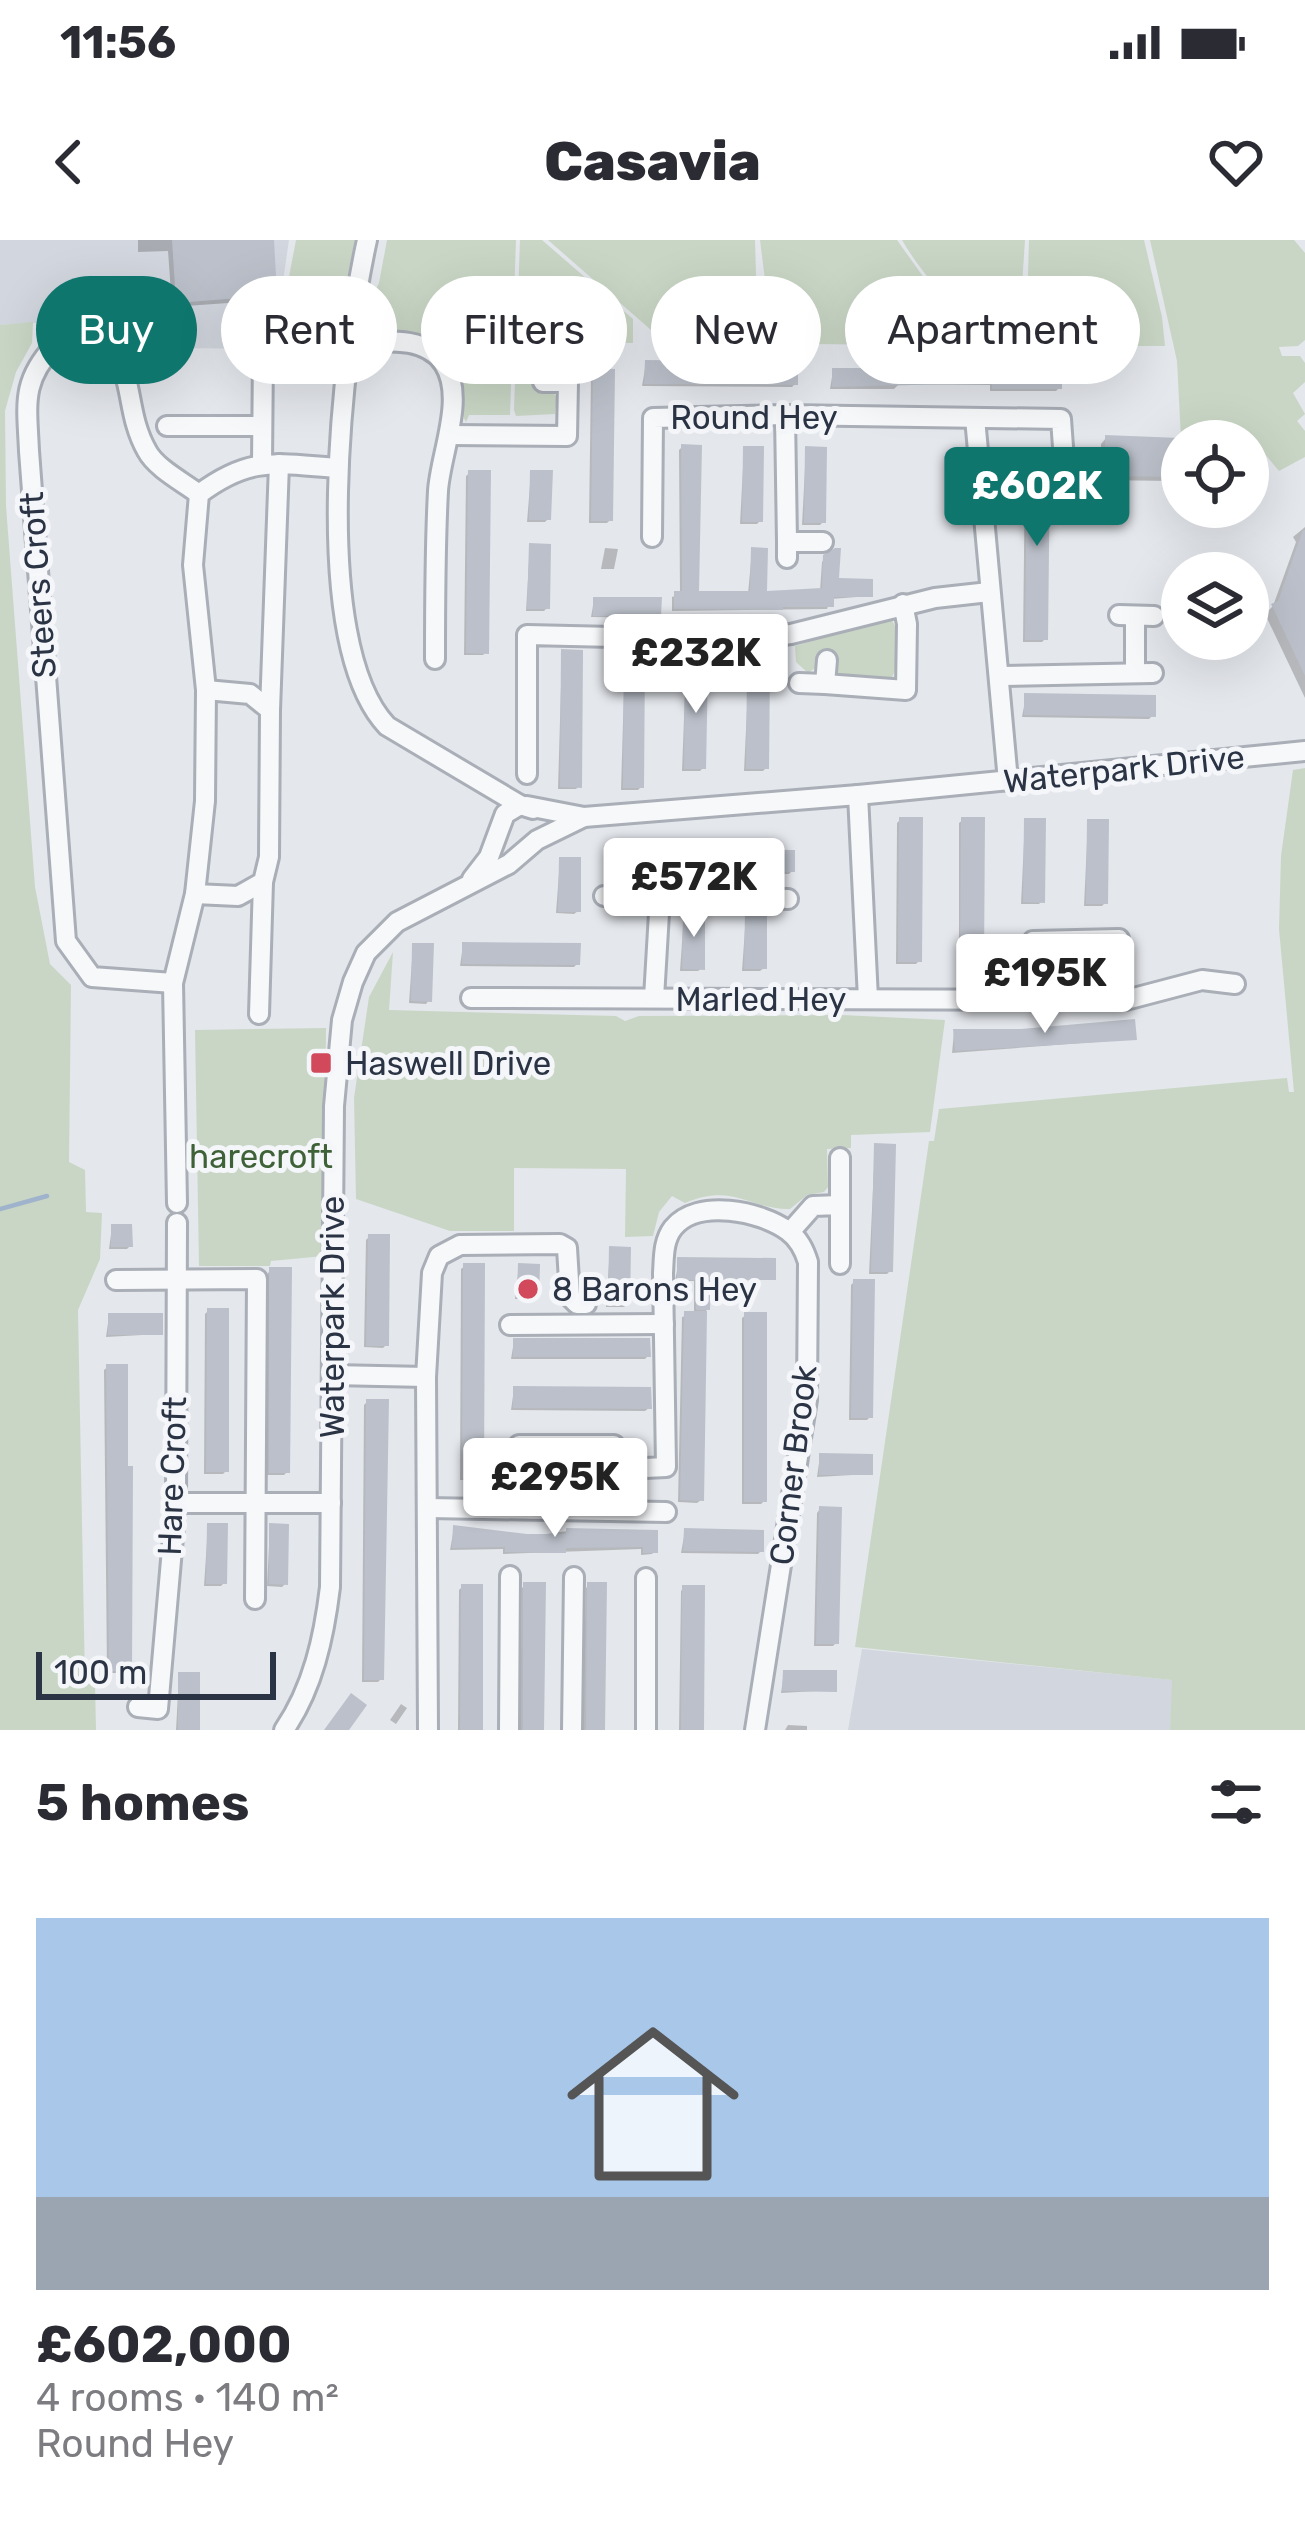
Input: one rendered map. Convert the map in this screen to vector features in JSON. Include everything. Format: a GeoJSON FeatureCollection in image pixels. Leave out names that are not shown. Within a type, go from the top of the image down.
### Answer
{"type":"FeatureCollection","features":[{"type":"Feature","properties":{"kind":"street"},"geometry":{"type":"LineString","coordinates":[[361,276],[367,240]]}},
{"type":"Feature","properties":{"kind":"street","name":"Steers Croft"},"geometry":{"type":"LineString","coordinates":[[172,983],[92,976],[66,941],[27,387],[37,365],[54,346],[86,343],[110,353],[127,374],[134,420],[148,456],[199,494]]}},
{"type":"Feature","properties":{"kind":"street"},"geometry":{"type":"LineString","coordinates":[[397,343],[434,353],[446,366],[451,383],[450,435],[438,485],[435,659]]}},
{"type":"Feature","properties":{"kind":"street"},"geometry":{"type":"LineString","coordinates":[[259,1014],[263,882],[269,857],[270,710],[270,464],[261,425],[262,384]]}},
{"type":"Feature","properties":{"kind":"street"},"geometry":{"type":"LineString","coordinates":[[345,384],[338,468],[343,599],[369,701],[388,726],[524,806],[541,820],[533,843],[511,844],[477,779]]}},
{"type":"Feature","properties":{"kind":"street"},"geometry":{"type":"LineString","coordinates":[[450,435],[567,436],[568,384]]}},
{"type":"Feature","properties":{"kind":"street"},"geometry":{"type":"LineString","coordinates":[[785,415],[787,550],[823,542]]}},
{"type":"Feature","properties":{"kind":"street","name":"Round Hey"},"geometry":{"type":"LineString","coordinates":[[652,538],[653,418],[1061,419],[1063,446]]}},
{"type":"Feature","properties":{"kind":"street"},"geometry":{"type":"LineString","coordinates":[[975,418],[1008,781]]}},
{"type":"Feature","properties":{"kind":"street"},"geometry":{"type":"LineString","coordinates":[[167,425],[261,425]]}},
{"type":"Feature","properties":{"kind":"street"},"geometry":{"type":"LineString","coordinates":[[172,983],[196,894],[205,801],[206,690],[193,566],[199,494],[228,472],[270,464],[338,468]]}},
{"type":"Feature","properties":{"kind":"street"},"geometry":{"type":"LineString","coordinates":[[527,774],[527,635],[744,640],[791,634],[903,604],[989,592]]}},
{"type":"Feature","properties":{"kind":"street"},"geometry":{"type":"LineString","coordinates":[[799,683],[906,690],[903,604]]}},
{"type":"Feature","properties":{"kind":"street"},"geometry":{"type":"LineString","coordinates":[[1000,676],[1144,672],[1136,616]]}},
{"type":"Feature","properties":{"kind":"street"},"geometry":{"type":"LineString","coordinates":[[825,684],[827,660]]}},
{"type":"Feature","properties":{"kind":"street"},"geometry":{"type":"LineString","coordinates":[[206,690],[250,694],[270,710]]}},
{"type":"Feature","properties":{"kind":"street","name":"Waterpark Drive"},"geometry":{"type":"LineString","coordinates":[[524,806],[584,817],[1305,751]]}},
{"type":"Feature","properties":{"kind":"street","name":"Marled Hey"},"geometry":{"type":"LineString","coordinates":[[859,795],[868,999]]}},
{"type":"Feature","properties":{"kind":"street"},"geometry":{"type":"LineString","coordinates":[[468,883],[490,857],[509,809],[524,806]]}},
{"type":"Feature","properties":{"kind":"street","name":"Waterpark Drive"},"geometry":{"type":"LineString","coordinates":[[284,1730],[309,1681],[326,1621],[334,1106],[342,1020],[358,968],[381,936],[416,911],[509,864],[533,843],[584,817]]}},
{"type":"Feature","properties":{"kind":"street"},"geometry":{"type":"LineString","coordinates":[[196,894],[238,896],[263,882]]}},
{"type":"Feature","properties":{"kind":"street"},"geometry":{"type":"LineString","coordinates":[[604,896],[788,899]]}},
{"type":"Feature","properties":{"kind":"street","name":"Marled Hey"},"geometry":{"type":"LineString","coordinates":[[654,998],[660,896]]}},
{"type":"Feature","properties":{"kind":"street"},"geometry":{"type":"LineString","coordinates":[[1022,1000],[1024,955],[1033,941],[1119,939]]}},
{"type":"Feature","properties":{"kind":"street","name":"Marled Hey"},"geometry":{"type":"LineString","coordinates":[[472,998],[1126,1000],[1202,980],[1235,984]]}},
{"type":"Feature","properties":{"kind":"street","name":"Hare Croft"},"geometry":{"type":"LineString","coordinates":[[138,1707],[158,1709],[176,1503],[172,983]]}},
{"type":"Feature","properties":{"kind":"street"},"geometry":{"type":"LineString","coordinates":[[840,1158],[840,1264]]}},
{"type":"Feature","properties":{"kind":"street"},"geometry":{"type":"LineString","coordinates":[[645,1468],[666,1467],[665,1243],[679,1222],[706,1212],[730,1211],[770,1221],[790,1232],[813,1206],[840,1205]]}},
{"type":"Feature","properties":{"kind":"street","name":"Corner Brook"},"geometry":{"type":"LineString","coordinates":[[754,1730],[807,1400],[808,1262],[802,1245],[790,1232]]}},
{"type":"Feature","properties":{"kind":"street"},"geometry":{"type":"LineString","coordinates":[[428,1730],[426,1377],[432,1273],[440,1256],[460,1245],[560,1244],[570,1256],[570,1297],[580,1311]]}},
{"type":"Feature","properties":{"kind":"street"},"geometry":{"type":"LineString","coordinates":[[116,1280],[257,1280],[255,1599]]}},
{"type":"Feature","properties":{"kind":"street"},"geometry":{"type":"LineString","coordinates":[[510,1325],[580,1311],[664,1324]]}},
{"type":"Feature","properties":{"kind":"street"},"geometry":{"type":"LineString","coordinates":[[332,1376],[426,1377]]}},
{"type":"Feature","properties":{"kind":"street"},"geometry":{"type":"LineString","coordinates":[[519,1445],[614,1445]]}},
{"type":"Feature","properties":{"kind":"street"},"geometry":{"type":"LineString","coordinates":[[566,1447],[570,1509]]}},
{"type":"Feature","properties":{"kind":"street"},"geometry":{"type":"LineString","coordinates":[[176,1503],[331,1503]]}},
{"type":"Feature","properties":{"kind":"street"},"geometry":{"type":"LineString","coordinates":[[428,1508],[666,1512]]}},
{"type":"Feature","properties":{"kind":"street"},"geometry":{"type":"LineString","coordinates":[[509,1730],[510,1576]]}},
{"type":"Feature","properties":{"kind":"street"},"geometry":{"type":"LineString","coordinates":[[572,1730],[574,1577]]}},
{"type":"Feature","properties":{"kind":"street"},"geometry":{"type":"LineString","coordinates":[[646,1578],[646,1730]]}},
{"type":"Feature","properties":{"kind":"shaded area"},"geometry":{"type":"Polygon","coordinates":[[[0,240],[289,240],[284,276],[221,276],[221,348],[197,348],[197,276],[36,276],[36,323],[0,325],[0,240]]]}},
{"type":"Feature","properties":{"kind":"shaded area"},"geometry":{"type":"Polygon","coordinates":[[[862,1649],[1173,1680],[1170,1730],[848,1730],[862,1649]]]}},
{"type":"Feature","properties":{"kind":"green space"},"geometry":{"type":"Polygon","coordinates":[[[296,240],[355,240],[348,276],[289,276],[296,240]]]}},
{"type":"Feature","properties":{"kind":"green space"},"geometry":{"type":"Polygon","coordinates":[[[387,240],[516,240],[515,276],[421,276],[421,334],[397,330],[397,276],[380,276],[387,240]]]}},
{"type":"Feature","properties":{"kind":"green space"},"geometry":{"type":"Polygon","coordinates":[[[520,240],[542,240],[583,276],[519,276],[520,240]]]}},
{"type":"Feature","properties":{"kind":"green space"},"geometry":{"type":"Polygon","coordinates":[[[548,240],[755,240],[756,276],[651,276],[651,330],[627,309],[627,276],[589,276],[548,240]]]}},
{"type":"Feature","properties":{"kind":"green space"},"geometry":{"type":"Polygon","coordinates":[[[760,240],[897,240],[923,276],[845,276],[845,344],[821,344],[821,276],[764,276],[760,240]]]}},
{"type":"Feature","properties":{"kind":"green space"},"geometry":{"type":"Polygon","coordinates":[[[902,240],[1025,240],[1023,276],[927,276],[902,240]]]}},
{"type":"Feature","properties":{"kind":"green space"},"geometry":{"type":"Polygon","coordinates":[[[1029,240],[1144,240],[1165,346],[1140,346],[1140,276],[1028,276],[1029,240]]]}},
{"type":"Feature","properties":{"kind":"green space"},"geometry":{"type":"Polygon","coordinates":[[[1150,240],[1294,240],[1305,253],[1305,340],[1298,346],[1279,347],[1282,356],[1300,356],[1305,363],[1305,382],[1293,393],[1305,414],[1297,421],[1305,431],[1305,457],[1279,471],[1269,459],[1269,420],[1180,420],[1177,361],[1150,240]]]}},
{"type":"Feature","properties":{"kind":"green space"},"geometry":{"type":"Polygon","coordinates":[[[627,314],[633,319],[633,343],[627,343],[627,314]]]}},
{"type":"Feature","properties":{"kind":"green space"},"geometry":{"type":"Polygon","coordinates":[[[33,322],[32,343],[16,372],[5,411],[6,506],[35,887],[50,964],[71,985],[69,1162],[85,1170],[86,1212],[102,1213],[100,1259],[78,1310],[85,1683],[95,1683],[96,1730],[0,1730],[0,325],[33,322]]]}},
{"type":"Feature","properties":{"kind":"green space"},"geometry":{"type":"Polygon","coordinates":[[[459,384],[511,384],[510,415],[469,415],[466,422],[459,384]]]}},
{"type":"Feature","properties":{"kind":"green space"},"geometry":{"type":"Polygon","coordinates":[[[515,384],[536,384],[557,397],[555,414],[516,416],[515,384]]]}},
{"type":"Feature","properties":{"kind":"green space"},"geometry":{"type":"Polygon","coordinates":[[[890,618],[899,647],[892,677],[845,679],[834,666],[818,666],[808,673],[796,662],[795,646],[890,618]]]}},
{"type":"Feature","properties":{"kind":"green space"},"geometry":{"type":"Polygon","coordinates":[[[1305,768],[1305,1730],[1170,1730],[1172,1680],[855,1647],[929,1141],[934,1141],[939,1109],[1287,1078],[1289,1092],[1294,1092],[1279,929],[1281,856],[1293,770],[1305,768]]]}},
{"type":"Feature","properties":{"kind":"green space"},"geometry":{"type":"Polygon","coordinates":[[[393,952],[389,1010],[616,1016],[625,1021],[639,1016],[842,1015],[945,1020],[930,1132],[851,1135],[851,1148],[827,1149],[828,1187],[824,1192],[807,1195],[790,1209],[729,1196],[685,1203],[672,1196],[659,1212],[653,1236],[625,1237],[626,1169],[514,1168],[514,1231],[450,1231],[356,1199],[354,1098],[369,997],[393,952]]]}},
{"type":"Feature","properties":{"kind":"green space","name":"harecroft"},"geometry":{"type":"Polygon","coordinates":[[[326,1028],[324,1256],[271,1261],[270,1266],[199,1266],[195,1030],[326,1028]]]}},
{"type":"Feature","properties":{"kind":"building"},"geometry":{"type":"Polygon","coordinates":[[[172,240],[274,240],[276,276],[221,276],[221,299],[197,301],[197,276],[174,276],[172,240]]]}},
{"type":"Feature","properties":{"kind":"building"},"geometry":{"type":"Polygon","coordinates":[[[645,360],[651,360],[651,384],[798,385],[644,384],[645,360]]]}},
{"type":"Feature","properties":{"kind":"building"},"geometry":{"type":"Polygon","coordinates":[[[832,368],[845,368],[845,384],[952,384],[832,387],[832,368]]]}},
{"type":"Feature","properties":{"kind":"building"},"geometry":{"type":"Polygon","coordinates":[[[593,384],[615,384],[613,521],[591,521],[593,384]]]}},
{"type":"Feature","properties":{"kind":"building"},"geometry":{"type":"Polygon","coordinates":[[[992,384],[1062,384],[1062,389],[992,389],[992,384]]]}},
{"type":"Feature","properties":{"kind":"building"},"geometry":{"type":"Polygon","coordinates":[[[1105,435],[1161,437],[1161,477],[1105,476],[1105,435]]]}},
{"type":"Feature","properties":{"kind":"building"},"geometry":{"type":"Polygon","coordinates":[[[681,444],[702,445],[699,591],[750,591],[751,547],[768,548],[767,591],[822,588],[823,555],[841,548],[839,578],[873,579],[873,597],[834,597],[834,607],[674,609],[674,591],[682,591],[681,444]]]}},
{"type":"Feature","properties":{"kind":"building"},"geometry":{"type":"Polygon","coordinates":[[[743,446],[764,446],[763,522],[742,522],[743,446]]]}},
{"type":"Feature","properties":{"kind":"building"},"geometry":{"type":"Polygon","coordinates":[[[805,446],[827,447],[826,523],[804,523],[805,446]]]}},
{"type":"Feature","properties":{"kind":"building"},"geometry":{"type":"Polygon","coordinates":[[[1027,458],[1050,459],[1048,640],[1025,640],[1027,458]]]}},
{"type":"Feature","properties":{"kind":"building"},"geometry":{"type":"Polygon","coordinates":[[[468,470],[491,470],[489,654],[466,653],[468,470]]]}},
{"type":"Feature","properties":{"kind":"building"},"geometry":{"type":"Polygon","coordinates":[[[530,470],[553,470],[551,520],[529,520],[530,470]]]}},
{"type":"Feature","properties":{"kind":"building"},"geometry":{"type":"Polygon","coordinates":[[[1303,530],[1305,676],[1271,604],[1278,601],[1303,530]]]}},
{"type":"Feature","properties":{"kind":"building"},"geometry":{"type":"Polygon","coordinates":[[[529,543],[551,544],[550,609],[527,609],[529,543]]]}},
{"type":"Feature","properties":{"kind":"building"},"geometry":{"type":"Polygon","coordinates":[[[593,597],[662,597],[661,616],[593,616],[593,597]]]}},
{"type":"Feature","properties":{"kind":"building"},"geometry":{"type":"Polygon","coordinates":[[[561,649],[583,650],[582,788],[560,787],[561,649]]]}},
{"type":"Feature","properties":{"kind":"building"},"geometry":{"type":"Polygon","coordinates":[[[624,651],[645,651],[644,788],[623,788],[624,651]]]}},
{"type":"Feature","properties":{"kind":"building"},"geometry":{"type":"Polygon","coordinates":[[[685,663],[708,664],[706,769],[684,769],[685,663]]]}},
{"type":"Feature","properties":{"kind":"building"},"geometry":{"type":"Polygon","coordinates":[[[747,665],[770,665],[769,769],[746,769],[747,665]]]}},
{"type":"Feature","properties":{"kind":"building"},"geometry":{"type":"Polygon","coordinates":[[[1024,693],[1156,695],[1156,717],[1024,715],[1024,693]]]}},
{"type":"Feature","properties":{"kind":"building"},"geometry":{"type":"Polygon","coordinates":[[[899,817],[923,817],[922,962],[898,962],[899,817]]]}},
{"type":"Feature","properties":{"kind":"building"},"geometry":{"type":"Polygon","coordinates":[[[961,817],[985,817],[984,962],[960,962],[961,817]]]}},
{"type":"Feature","properties":{"kind":"building"},"geometry":{"type":"Polygon","coordinates":[[[1024,818],[1046,818],[1045,903],[1023,902],[1024,818]]]}},
{"type":"Feature","properties":{"kind":"building"},"geometry":{"type":"Polygon","coordinates":[[[1087,819],[1109,819],[1108,904],[1086,904],[1087,819]]]}},
{"type":"Feature","properties":{"kind":"building"},"geometry":{"type":"Polygon","coordinates":[[[623,849],[795,850],[795,872],[623,871],[623,849]]]}},
{"type":"Feature","properties":{"kind":"building"},"geometry":{"type":"Polygon","coordinates":[[[559,857],[581,857],[581,912],[558,912],[559,857]]]}},
{"type":"Feature","properties":{"kind":"building"},"geometry":{"type":"Polygon","coordinates":[[[683,911],[705,911],[705,970],[682,969],[683,911]]]}},
{"type":"Feature","properties":{"kind":"building"},"geometry":{"type":"Polygon","coordinates":[[[745,912],[767,912],[767,969],[744,969],[745,912]]]}},
{"type":"Feature","properties":{"kind":"building"},"geometry":{"type":"Polygon","coordinates":[[[462,942],[581,943],[580,965],[462,964],[462,942]]]}},
{"type":"Feature","properties":{"kind":"building"},"geometry":{"type":"Polygon","coordinates":[[[412,943],[434,943],[432,1002],[411,1001],[412,943]]]}},
{"type":"Feature","properties":{"kind":"building"},"geometry":{"type":"Polygon","coordinates":[[[1135,1019],[1137,1040],[955,1051],[953,1029],[1021,1029],[1135,1019]]]}},
{"type":"Feature","properties":{"kind":"building"},"geometry":{"type":"Polygon","coordinates":[[[874,1143],[896,1144],[893,1272],[871,1272],[874,1143]]]}},
{"type":"Feature","properties":{"kind":"building"},"geometry":{"type":"Polygon","coordinates":[[[111,1224],[132,1224],[133,1247],[111,1247],[111,1224]]]}},
{"type":"Feature","properties":{"kind":"building"},"geometry":{"type":"Polygon","coordinates":[[[368,1234],[390,1234],[389,1346],[366,1346],[368,1234]]]}},
{"type":"Feature","properties":{"kind":"building"},"geometry":{"type":"Polygon","coordinates":[[[609,1246],[631,1247],[630,1305],[608,1305],[609,1246]]]}},
{"type":"Feature","properties":{"kind":"building"},"geometry":{"type":"Polygon","coordinates":[[[677,1257],[776,1258],[776,1280],[711,1280],[710,1310],[696,1310],[696,1280],[677,1280],[677,1257]]]}},
{"type":"Feature","properties":{"kind":"building"},"geometry":{"type":"Polygon","coordinates":[[[463,1263],[485,1263],[484,1478],[462,1478],[463,1263]]]}},
{"type":"Feature","properties":{"kind":"building"},"geometry":{"type":"Polygon","coordinates":[[[518,1263],[540,1264],[539,1297],[517,1297],[518,1263]]]}},
{"type":"Feature","properties":{"kind":"building"},"geometry":{"type":"Polygon","coordinates":[[[269,1267],[292,1267],[290,1473],[269,1473],[269,1267]]]}},
{"type":"Feature","properties":{"kind":"building"},"geometry":{"type":"Polygon","coordinates":[[[853,1279],[875,1279],[873,1418],[851,1418],[853,1279]]]}},
{"type":"Feature","properties":{"kind":"building"},"geometry":{"type":"Polygon","coordinates":[[[207,1308],[229,1308],[229,1472],[206,1472],[207,1308]]]}},
{"type":"Feature","properties":{"kind":"building"},"geometry":{"type":"Polygon","coordinates":[[[684,1311],[707,1311],[704,1501],[680,1500],[684,1311]]]}},
{"type":"Feature","properties":{"kind":"building"},"geometry":{"type":"Polygon","coordinates":[[[744,1312],[767,1312],[767,1502],[744,1502],[744,1312]]]}},
{"type":"Feature","properties":{"kind":"building"},"geometry":{"type":"Polygon","coordinates":[[[108,1313],[163,1313],[163,1335],[108,1335],[108,1313]]]}},
{"type":"Feature","properties":{"kind":"building"},"geometry":{"type":"Polygon","coordinates":[[[513,1338],[650,1338],[651,1357],[513,1357],[513,1338]]]}},
{"type":"Feature","properties":{"kind":"building"},"geometry":{"type":"Polygon","coordinates":[[[106,1364],[128,1364],[128,1466],[133,1466],[132,1671],[109,1671],[106,1364]]]}},
{"type":"Feature","properties":{"kind":"building"},"geometry":{"type":"Polygon","coordinates":[[[513,1386],[651,1387],[652,1409],[513,1408],[513,1386]]]}},
{"type":"Feature","properties":{"kind":"building"},"geometry":{"type":"Polygon","coordinates":[[[366,1399],[389,1399],[384,1680],[364,1680],[366,1399]]]}},
{"type":"Feature","properties":{"kind":"building"},"geometry":{"type":"Polygon","coordinates":[[[819,1453],[873,1454],[873,1475],[819,1475],[819,1453]]]}},
{"type":"Feature","properties":{"kind":"building"},"geometry":{"type":"Polygon","coordinates":[[[819,1506],[842,1507],[839,1644],[816,1644],[819,1506]]]}},
{"type":"Feature","properties":{"kind":"building"},"geometry":{"type":"Polygon","coordinates":[[[207,1523],[228,1523],[227,1584],[206,1584],[207,1523]]]}},
{"type":"Feature","properties":{"kind":"building"},"geometry":{"type":"Polygon","coordinates":[[[269,1523],[289,1524],[288,1585],[269,1584],[269,1523]]]}},
{"type":"Feature","properties":{"kind":"building"},"geometry":{"type":"Polygon","coordinates":[[[453,1525],[527,1534],[566,1534],[566,1528],[658,1530],[658,1553],[643,1553],[643,1547],[566,1548],[566,1553],[452,1548],[453,1525]]]}},
{"type":"Feature","properties":{"kind":"building"},"geometry":{"type":"Polygon","coordinates":[[[684,1528],[764,1530],[764,1552],[683,1551],[684,1528]]]}},
{"type":"Feature","properties":{"kind":"building"},"geometry":{"type":"Polygon","coordinates":[[[523,1582],[546,1582],[544,1730],[523,1730],[523,1582]]]}},
{"type":"Feature","properties":{"kind":"building"},"geometry":{"type":"Polygon","coordinates":[[[587,1582],[607,1582],[605,1730],[586,1730],[587,1582]]]}},
{"type":"Feature","properties":{"kind":"building"},"geometry":{"type":"Polygon","coordinates":[[[461,1584],[483,1584],[483,1730],[460,1730],[461,1584]]]}},
{"type":"Feature","properties":{"kind":"building"},"geometry":{"type":"Polygon","coordinates":[[[682,1585],[705,1585],[704,1730],[681,1730],[682,1585]]]}},
{"type":"Feature","properties":{"kind":"building"},"geometry":{"type":"Polygon","coordinates":[[[783,1670],[837,1670],[837,1692],[782,1691],[783,1670]]]}},
{"type":"Feature","properties":{"kind":"building"},"geometry":{"type":"Polygon","coordinates":[[[178,1672],[200,1672],[200,1730],[178,1730],[178,1672]]]}},
{"type":"Feature","properties":{"kind":"building"},"geometry":{"type":"Polygon","coordinates":[[[351,1693],[367,1705],[349,1730],[324,1730],[351,1693]]]}},
{"type":"Feature","properties":{"kind":"waterway"},"geometry":{"type":"LineString","coordinates":[[0,1209],[47,1196]]}},
{"type":"Feature","properties":{"kind":"place","name":"Haswell Drive"},"geometry":{"type":"Point","coordinates":[321,1063]}},
{"type":"Feature","properties":{"kind":"place","name":"8 Barons Hey"},"geometry":{"type":"Point","coordinates":[528,1289]}}]}
